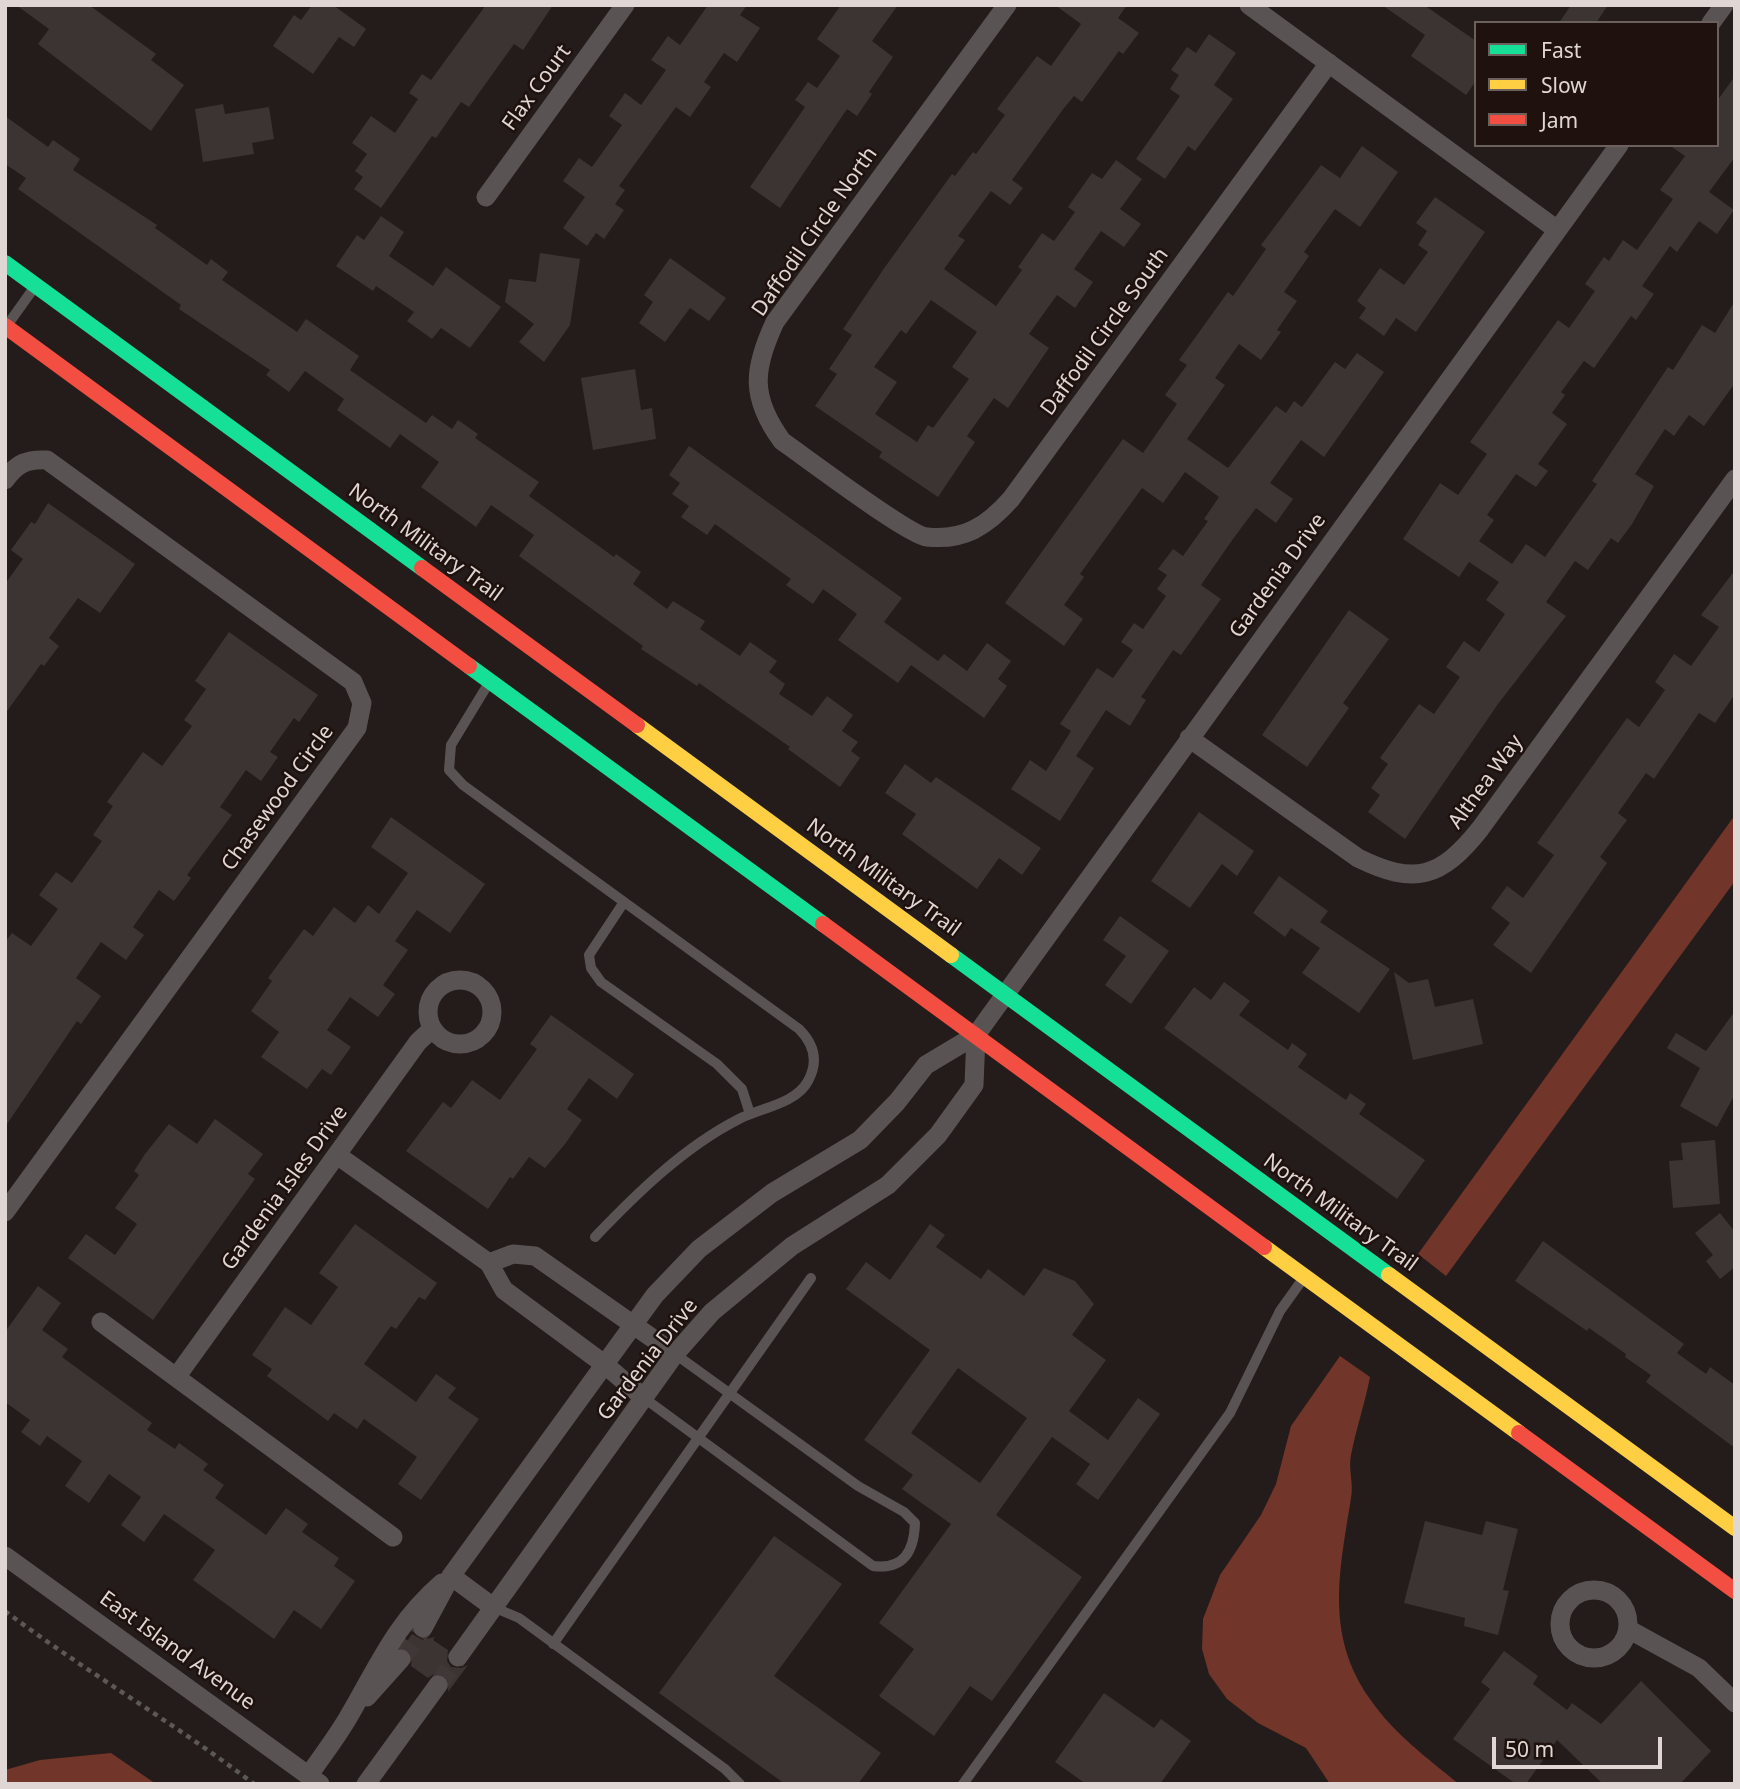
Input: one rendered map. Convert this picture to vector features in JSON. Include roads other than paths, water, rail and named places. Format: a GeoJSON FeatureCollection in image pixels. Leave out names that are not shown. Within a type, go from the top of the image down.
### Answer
{"type":"FeatureCollection","features":[{"type":"Feature","properties":{"kind":"main road","name":"North Military Trail"},"geometry":{"type":"LineString","coordinates":[[5,263],[1735,1528]]}},
{"type":"Feature","properties":{"kind":"main road"},"geometry":{"type":"LineString","coordinates":[[5,326],[1735,1591]]}},
{"type":"Feature","properties":{"kind":"street","name":"Flax Court"},"geometry":{"type":"LineString","coordinates":[[486,197],[625,5]]}},
{"type":"Feature","properties":{"kind":"street","name":"Daffodil Circle North"},"geometry":{"type":"LineString","coordinates":[[875,505],[782,441],[769,423],[761,403],[757,376],[761,352],[775,322],[1007,5]]}},
{"type":"Feature","properties":{"kind":"street"},"geometry":{"type":"LineString","coordinates":[[1249,5],[1556,229]]}},
{"type":"Feature","properties":{"kind":"street"},"geometry":{"type":"LineString","coordinates":[[1712,21],[1724,5]]}},
{"type":"Feature","properties":{"kind":"street","name":"Daffodil Circle South"},"geometry":{"type":"LineString","coordinates":[[875,505],[923,537],[969,534],[997,515],[1055,440],[1329,63]]}},
{"type":"Feature","properties":{"kind":"street","name":"Gardenia Drive"},"geometry":{"type":"LineString","coordinates":[[423,1628],[451,1576],[655,1295],[699,1249],[772,1193],[860,1140],[897,1102],[926,1065],[976,1035],[1618,147]]}},
{"type":"Feature","properties":{"kind":"street","name":"Chasewood Circle"},"geometry":{"type":"LineString","coordinates":[[5,480],[13,469],[28,459],[47,460],[354,682],[362,703],[357,728],[5,1212]]}},
{"type":"Feature","properties":{"kind":"street","name":"Althea Way"},"geometry":{"type":"LineString","coordinates":[[1188,738],[1358,858],[1385,872],[1408,876],[1442,868],[1460,854],[1480,829],[1735,479]]}},
{"type":"Feature","properties":{"kind":"street","name":"Gardenia Isles Drive"},"geometry":{"type":"LineString","coordinates":[[177,1376],[418,1042],[432,1029]]}},
{"type":"Feature","properties":{"kind":"street","name":"Gardenia Drive"},"geometry":{"type":"LineString","coordinates":[[458,1657],[675,1354],[712,1312],[792,1246],[888,1185],[938,1135],[974,1086],[976,1035]]}},
{"type":"Feature","properties":{"kind":"street"},"geometry":{"type":"LineString","coordinates":[[337,1155],[489,1263],[504,1290],[604,1364],[644,1398]]}},
{"type":"Feature","properties":{"kind":"street"},"geometry":{"type":"LineString","coordinates":[[489,1263],[513,1254],[535,1256],[675,1354]]}},
{"type":"Feature","properties":{"kind":"street"},"geometry":{"type":"LineString","coordinates":[[101,1322],[393,1537]]}},
{"type":"Feature","properties":{"kind":"street","name":"East Island Avenue"},"geometry":{"type":"LineString","coordinates":[[5,1556],[314,1779]]}},
{"type":"Feature","properties":{"kind":"street"},"geometry":{"type":"LineString","coordinates":[[451,1576],[493,1607]]}},
{"type":"Feature","properties":{"kind":"street","name":"Gardenia Drive"},"geometry":{"type":"LineString","coordinates":[[314,1779],[384,1650],[420,1603],[451,1576]]}},
{"type":"Feature","properties":{"kind":"street"},"geometry":{"type":"LineString","coordinates":[[1628,1629],[1699,1668],[1735,1703]]}},
{"type":"Feature","properties":{"kind":"street","name":"Gardenia Drive"},"geometry":{"type":"LineString","coordinates":[[348,1717],[401,1659]]}},
{"type":"Feature","properties":{"kind":"street"},"geometry":{"type":"LineString","coordinates":[[366,1784],[438,1685]]}},
{"type":"Feature","properties":{"kind":"street"},"geometry":{"type":"LineString","coordinates":[[382,1761],[384,1784]]}},
{"type":"Feature","properties":{"kind":"lane"},"geometry":{"type":"LineString","coordinates":[[5,326],[36,285]]}},
{"type":"Feature","properties":{"kind":"lane"},"geometry":{"type":"LineString","coordinates":[[491,680],[451,745],[449,770],[463,785],[810,1040],[814,1051],[807,1083],[781,1102],[750,1114],[703,1142],[635,1195],[595,1237]]}},
{"type":"Feature","properties":{"kind":"lane"},"geometry":{"type":"LineString","coordinates":[[624,902],[589,955],[591,968],[601,982],[717,1065],[741,1089],[750,1114]]}},
{"type":"Feature","properties":{"kind":"lane"},"geometry":{"type":"LineString","coordinates":[[963,1784],[1230,1413],[1280,1311],[1306,1276]]}},
{"type":"Feature","properties":{"kind":"lane"},"geometry":{"type":"LineString","coordinates":[[553,1644],[811,1278]]}},
{"type":"Feature","properties":{"kind":"lane"},"geometry":{"type":"LineString","coordinates":[[644,1398],[873,1566],[889,1568],[904,1559],[915,1540],[915,1523],[904,1512],[858,1486],[675,1354]]}},
{"type":"Feature","properties":{"kind":"lane"},"geometry":{"type":"LineString","coordinates":[[493,1607],[519,1618],[725,1769],[740,1784]]}},
{"type":"Feature","properties":{"kind":"tunnel"},"geometry":{"type":"LineString","coordinates":[[401,1659],[423,1628]]}},
{"type":"Feature","properties":{"kind":"tunnel"},"geometry":{"type":"LineString","coordinates":[[438,1685],[458,1657]]}}]}
